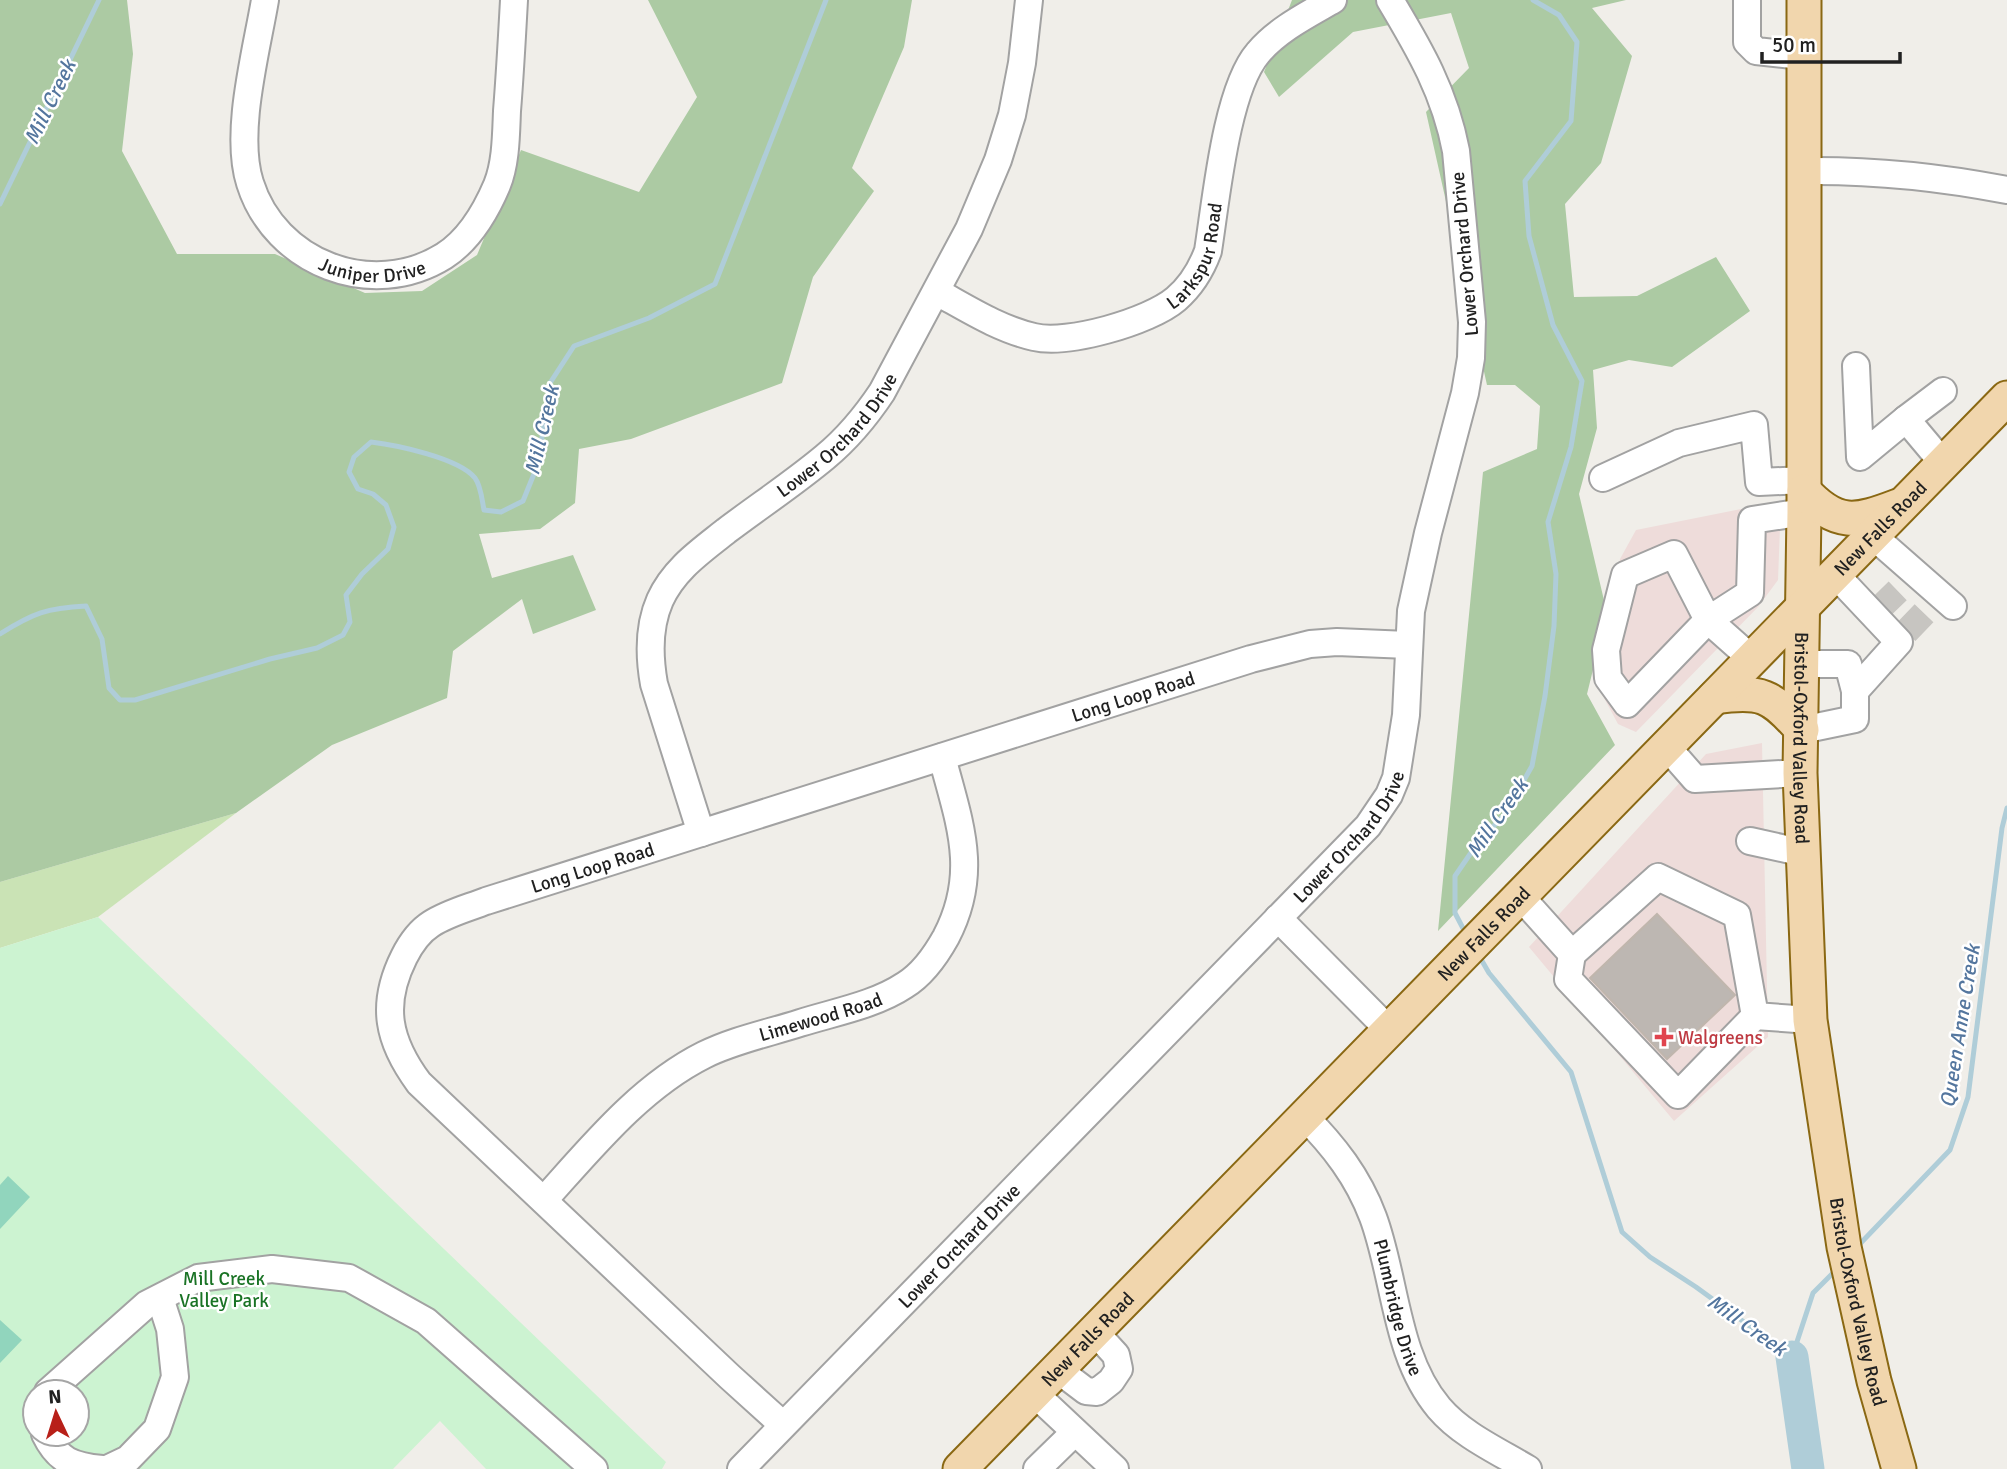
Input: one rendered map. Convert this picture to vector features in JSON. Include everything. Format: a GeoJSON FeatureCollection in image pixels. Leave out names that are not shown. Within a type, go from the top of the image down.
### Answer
{"type":"FeatureCollection","features":[{"type":"Feature","properties":{"kind":"main road","name":"Bristol-Oxford Valley Road"},"geometry":{"type":"LineString","coordinates":[[1804,0],[1804,494],[1800,773],[1810,1020],[1836,1201],[1853,1292],[1899,1469]]}},
{"type":"Feature","properties":{"kind":"main road","name":"New Falls Road"},"geometry":{"type":"LineString","coordinates":[[969,1466],[1057,1369],[2007,398]]}},
{"type":"Feature","properties":{"kind":"main road"},"geometry":{"type":"LineString","coordinates":[[1804,494],[1819,507],[1849,519],[1864,519],[1903,503]]}},
{"type":"Feature","properties":{"kind":"main road"},"geometry":{"type":"LineString","coordinates":[[1715,697],[1742,693],[1762,696],[1780,705],[1802,730]]}},
{"type":"Feature","properties":{"kind":"street","name":"Juniper Drive"},"geometry":{"type":"LineString","coordinates":[[265,0],[244,138],[250,183],[260,210],[288,244],[321,263],[365,274],[405,272],[445,255],[466,235],[486,208],[499,181],[505,144],[514,0]]}},
{"type":"Feature","properties":{"kind":"street","name":"Lower Orchard Drive"},"geometry":{"type":"LineString","coordinates":[[701,833],[654,684],[650,660],[651,635],[660,600],[672,579],[696,555],[843,441],[882,392],[969,229],[999,160],[1012,115],[1022,63],[1029,0]]}},
{"type":"Feature","properties":{"kind":"street","name":"Larkspur Road"},"geometry":{"type":"LineString","coordinates":[[937,292],[1017,332],[1052,340],[1107,330],[1156,312],[1175,300],[1192,283],[1203,266],[1208,251],[1227,137],[1246,71],[1272,38],[1332,0]]}},
{"type":"Feature","properties":{"kind":"street","name":"Lower Orchard Drive"},"geometry":{"type":"LineString","coordinates":[[740,1469],[1368,827],[1389,795],[1396,778],[1404,740],[1411,611],[1417,578],[1465,393],[1471,358],[1472,321],[1459,178],[1451,125],[1438,86],[1390,0]]}},
{"type":"Feature","properties":{"kind":"street"},"geometry":{"type":"LineString","coordinates":[[1747,0],[1747,42],[1751,47],[1756,51],[1802,56]]}},
{"type":"Feature","properties":{"kind":"street"},"geometry":{"type":"LineString","coordinates":[[1802,170],[1846,170],[2007,190]]}},
{"type":"Feature","properties":{"kind":"street"},"geometry":{"type":"LineString","coordinates":[[1856,366],[1860,457],[1943,391]]}},
{"type":"Feature","properties":{"kind":"street"},"geometry":{"type":"LineString","coordinates":[[1906,419],[1943,463]]}},
{"type":"Feature","properties":{"kind":"street"},"geometry":{"type":"LineString","coordinates":[[1603,478],[1679,443],[1754,425],[1759,482],[1804,494]]}},
{"type":"Feature","properties":{"kind":"street"},"geometry":{"type":"LineString","coordinates":[[1752,659],[1708,620],[1674,554],[1625,575],[1606,650],[1608,678],[1627,705],[1708,620],[1750,593],[1752,520],[1804,494]]}},
{"type":"Feature","properties":{"kind":"street"},"geometry":{"type":"LineString","coordinates":[[1872,535],[1928,593]]}},
{"type":"Feature","properties":{"kind":"street"},"geometry":{"type":"LineString","coordinates":[[1835,573],[1890,622],[1899,642],[1855,691]]}},
{"type":"Feature","properties":{"kind":"street","name":"Long Loop Road"},"geometry":{"type":"LineString","coordinates":[[783,1425],[419,1083],[398,1049],[391,1030],[390,993],[395,975],[408,949],[424,929],[445,917],[486,901],[1251,659],[1310,644],[1338,642],[1408,645]]}},
{"type":"Feature","properties":{"kind":"street"},"geometry":{"type":"LineString","coordinates":[[1801,664],[1848,664],[1855,691],[1855,719],[1802,730]]}},
{"type":"Feature","properties":{"kind":"street"},"geometry":{"type":"LineString","coordinates":[[1667,747],[1695,779],[1800,773]]}},
{"type":"Feature","properties":{"kind":"street","name":"Limewood Road"},"geometry":{"type":"LineString","coordinates":[[544,1200],[637,1102],[677,1070],[723,1047],[878,999],[906,985],[928,965],[953,923],[964,889],[962,836],[942,757]]}},
{"type":"Feature","properties":{"kind":"street"},"geometry":{"type":"LineString","coordinates":[[1750,841],[1804,853]]}},
{"type":"Feature","properties":{"kind":"street"},"geometry":{"type":"LineString","coordinates":[[1570,966],[1658,877],[1737,915],[1755,1016]]}},
{"type":"Feature","properties":{"kind":"street"},"geometry":{"type":"LineString","coordinates":[[1520,896],[1570,966],[1678,1095],[1755,1016],[1810,1020]]}},
{"type":"Feature","properties":{"kind":"street"},"geometry":{"type":"LineString","coordinates":[[1278,918],[1389,1030]]}},
{"type":"Feature","properties":{"kind":"street","name":"Plumbridge Drive"},"geometry":{"type":"LineString","coordinates":[[1304,1116],[1343,1158],[1373,1217],[1406,1345],[1430,1396],[1460,1428],[1528,1469]]}},
{"type":"Feature","properties":{"kind":"street"},"geometry":{"type":"LineString","coordinates":[[64,1378],[147,1304],[198,1278],[272,1269],[349,1278],[426,1321],[594,1469]]}},
{"type":"Feature","properties":{"kind":"street"},"geometry":{"type":"LineString","coordinates":[[52,1448],[54,1452],[80,1467],[104,1469],[128,1459],[157,1429],[175,1377],[170,1329],[160,1298]]}},
{"type":"Feature","properties":{"kind":"street"},"geometry":{"type":"LineString","coordinates":[[1057,1369],[1086,1391],[1097,1392],[1111,1381],[1119,1369],[1116,1355],[1094,1331]]}},
{"type":"Feature","properties":{"kind":"street"},"geometry":{"type":"LineString","coordinates":[[1034,1393],[1115,1469]]}},
{"type":"Feature","properties":{"kind":"street"},"geometry":{"type":"LineString","coordinates":[[1037,1469],[1075,1432]]}},
{"type":"Feature","properties":{"kind":"shaded area"},"geometry":{"type":"Polygon","coordinates":[[[1781,501],[1778,580],[1758,607],[1636,732],[1618,724],[1596,683],[1620,559],[1636,530],[1781,501]]]}},
{"type":"Feature","properties":{"kind":"shaded area"},"geometry":{"type":"Polygon","coordinates":[[[1762,743],[1768,1037],[1674,1121],[1529,947],[1706,754],[1762,743]]]}},
{"type":"Feature","properties":{"kind":"green space"},"geometry":{"type":"Polygon","coordinates":[[[0,0],[127,0],[133,54],[122,151],[177,254],[275,254],[365,293],[422,291],[477,255],[521,150],[639,192],[697,97],[648,0],[912,0],[904,47],[852,168],[874,191],[813,277],[782,383],[631,439],[579,449],[575,503],[540,529],[479,534],[492,578],[573,555],[596,610],[533,634],[522,599],[453,651],[447,698],[332,745],[236,813],[0,882],[0,0]]]}},
{"type":"Feature","properties":{"kind":"green space"},"geometry":{"type":"Polygon","coordinates":[[[1292,0],[1626,0],[1592,8],[1632,56],[1601,163],[1565,204],[1574,297],[1637,296],[1716,257],[1750,311],[1672,367],[1629,360],[1593,370],[1597,428],[1579,494],[1607,613],[1587,694],[1615,745],[1438,931],[1483,472],[1537,449],[1540,406],[1515,385],[1487,385],[1426,112],[1469,68],[1451,13],[1353,32],[1279,97],[1264,72],[1292,0]]]}},
{"type":"Feature","properties":{"kind":"green space"},"geometry":{"type":"Polygon","coordinates":[[[236,813],[98,917],[0,948],[0,882],[236,813]]]}},
{"type":"Feature","properties":{"kind":"green space","name":"Mill Creek Valley Park"},"geometry":{"type":"Polygon","coordinates":[[[98,917],[666,1462],[662,1469],[486,1469],[440,1421],[393,1469],[0,1469],[0,948],[98,917]]]}},
{"type":"Feature","properties":{"kind":"green space"},"geometry":{"type":"Polygon","coordinates":[[[8,1176],[30,1197],[0,1229],[0,1185],[8,1176]]]}},
{"type":"Feature","properties":{"kind":"green space"},"geometry":{"type":"Polygon","coordinates":[[[0,1320],[22,1340],[0,1363],[0,1320]]]}},
{"type":"Feature","properties":{"kind":"building"},"geometry":{"type":"Polygon","coordinates":[[[1657,914],[1735,995],[1667,1059],[1590,978],[1657,914]]]}},
{"type":"Feature","properties":{"kind":"waterway","name":"Mill Creek"},"geometry":{"type":"LineString","coordinates":[[0,204],[99,0]]}},
{"type":"Feature","properties":{"kind":"waterway","name":"Mill Creek"},"geometry":{"type":"LineString","coordinates":[[0,634],[41,613],[86,606],[102,639],[109,688],[120,700],[135,700],[270,659],[317,648],[343,635],[350,622],[346,595],[362,574],[388,549],[394,527],[386,505],[373,494],[358,489],[349,472],[354,457],[371,442],[396,446],[456,464],[475,478],[484,510],[501,512],[523,501],[538,464],[550,383],[574,346],[649,318],[715,284],[826,0]]}},
{"type":"Feature","properties":{"kind":"waterway","name":"Mill Creek"},"geometry":{"type":"LineString","coordinates":[[1466,934],[1455,913],[1455,876],[1477,844],[1505,814],[1532,766],[1554,626],[1556,574],[1548,522],[1571,447],[1582,381],[1553,325],[1529,236],[1525,181],[1571,121],[1577,42],[1559,15],[1533,0]]}},
{"type":"Feature","properties":{"kind":"waterway","name":"Queen Anne Creek"},"geometry":{"type":"LineString","coordinates":[[1855,1249],[1950,1150],[1968,1097],[2002,828],[2007,808]]}},
{"type":"Feature","properties":{"kind":"waterway","name":"Mill Creek"},"geometry":{"type":"LineString","coordinates":[[1478,954],[1489,973],[1571,1072],[1622,1232],[1650,1257],[1792,1357],[1813,1293],[1837,1269]]}},
{"type":"Feature","properties":{"kind":"waterway","name":"Mill Creek"},"geometry":{"type":"LineString","coordinates":[[1792,1357],[1808,1469]]}},
{"type":"Feature","properties":{"kind":"tunnel"},"geometry":{"type":"LineString","coordinates":[[1879,609],[1909,580]]}},
{"type":"Feature","properties":{"kind":"tunnel"},"geometry":{"type":"LineString","coordinates":[[1906,632],[1932,605]]}},
{"type":"Feature","properties":{"kind":"place","name":"Walgreens"},"geometry":{"type":"Point","coordinates":[1664,1037]}}]}
